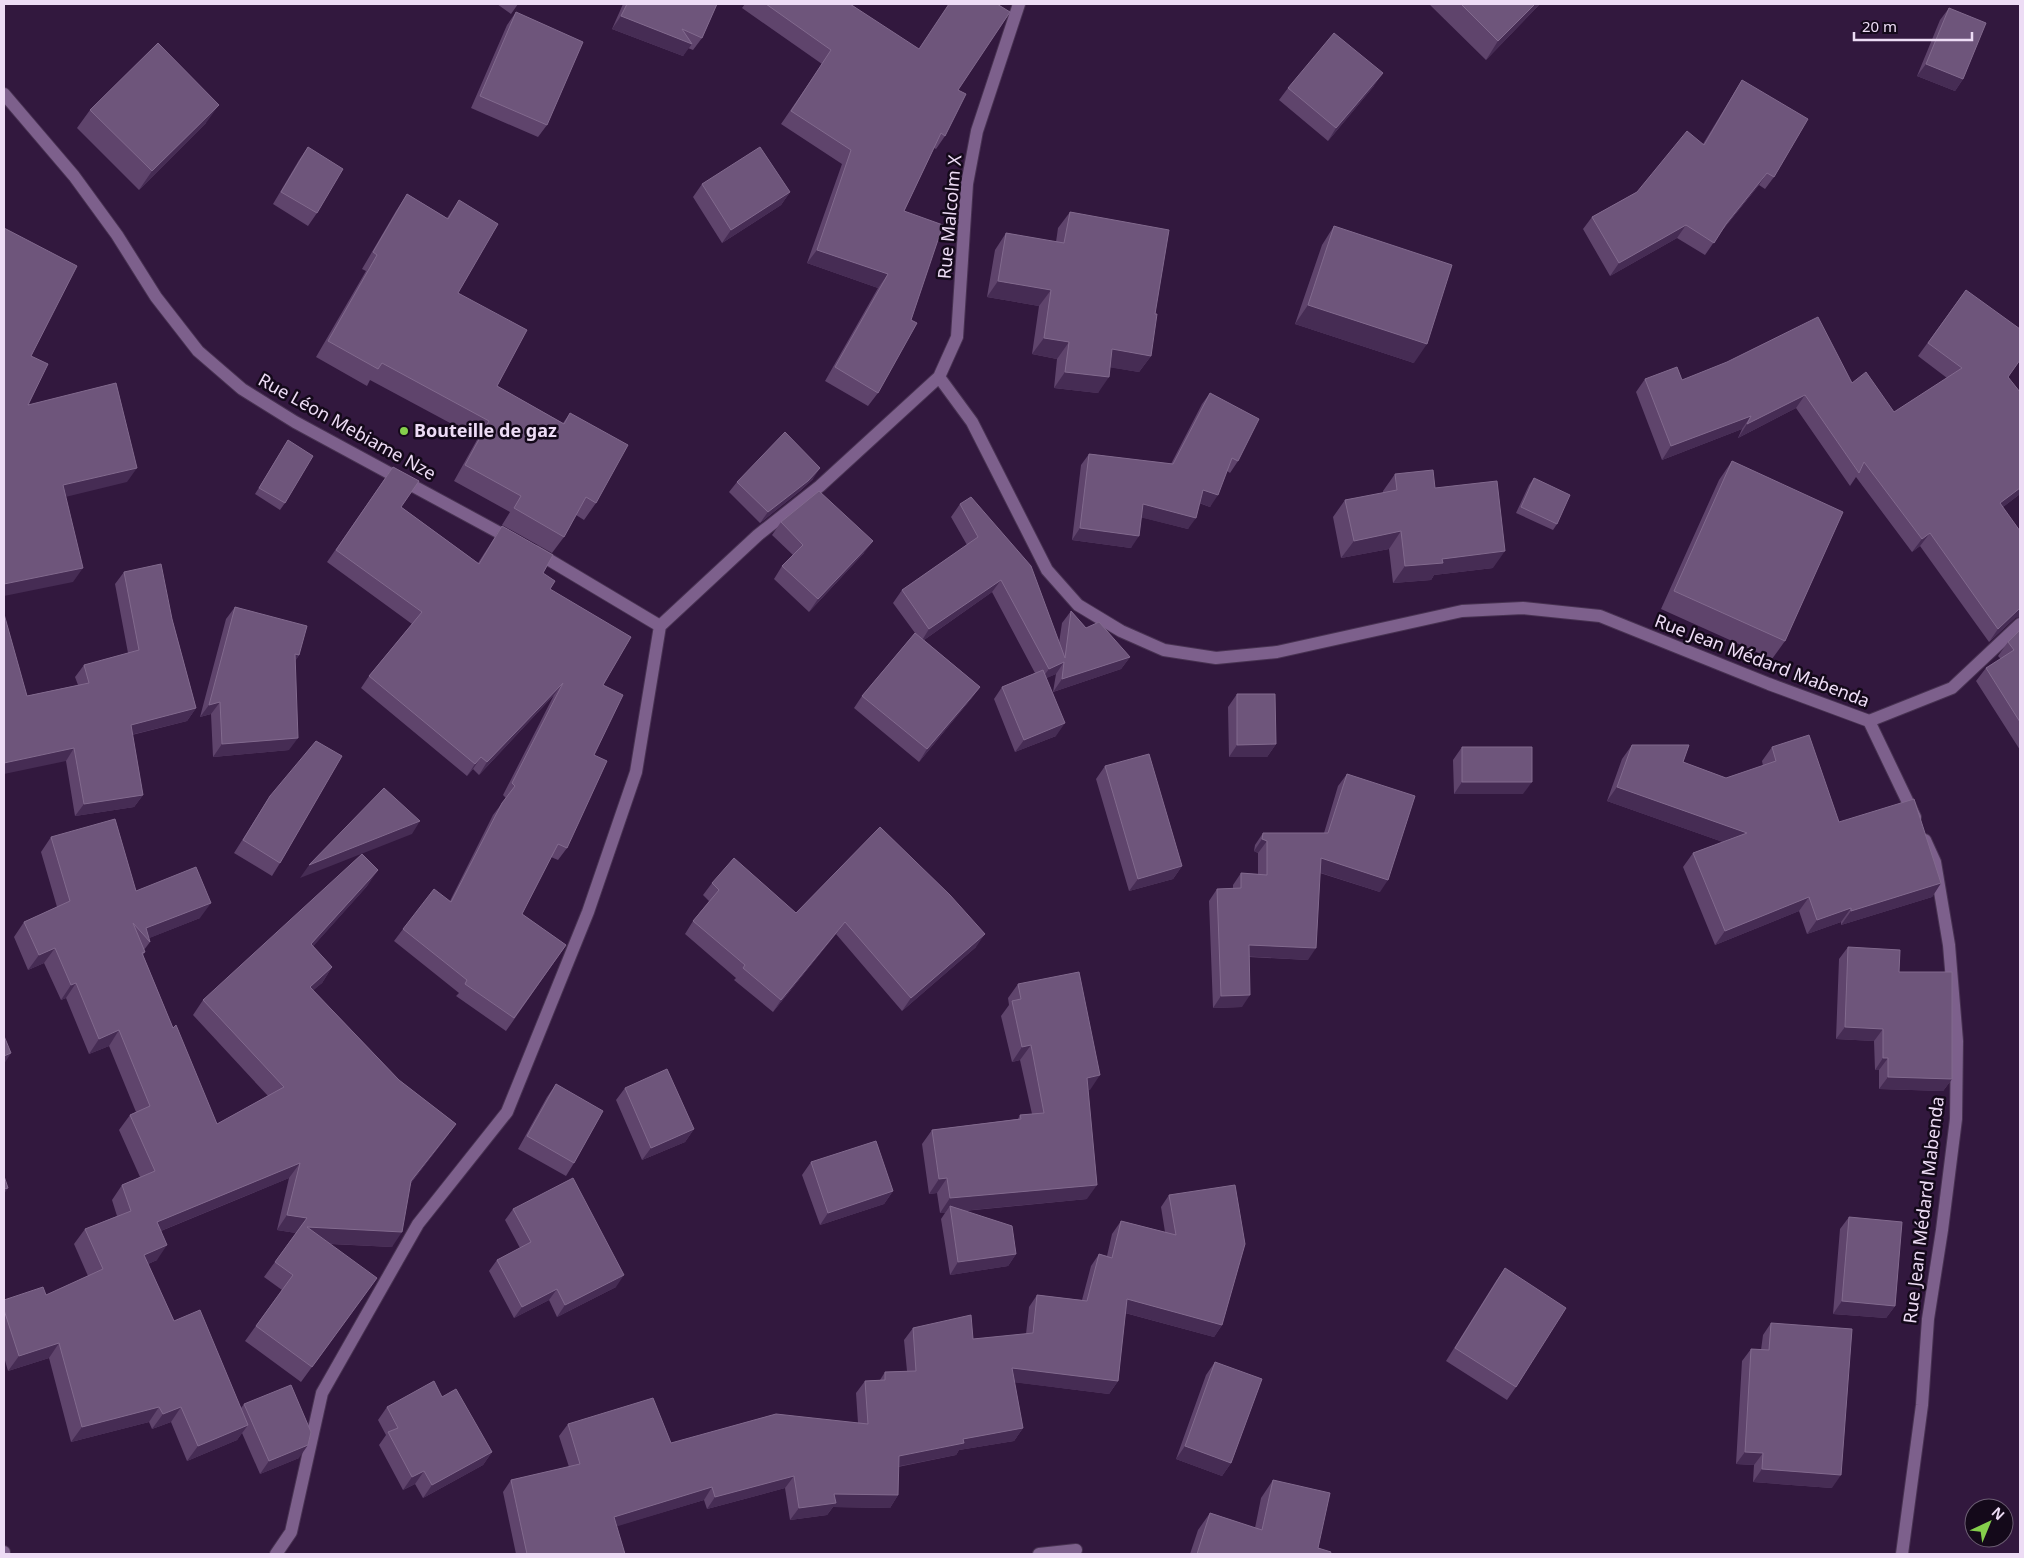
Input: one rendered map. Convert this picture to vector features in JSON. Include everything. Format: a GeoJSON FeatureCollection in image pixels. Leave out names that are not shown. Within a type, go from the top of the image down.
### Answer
{"type":"FeatureCollection","features":[{"type":"Feature","properties":{"kind":"street","name":"Rue Malcolm X"},"geometry":{"type":"LineString","coordinates":[[939,377],[957,337],[967,184],[977,131],[1019,4]]}},
{"type":"Feature","properties":{"kind":"street","name":"Rue Léon Mebiame Nze"},"geometry":{"type":"LineString","coordinates":[[4,94],[74,176],[116,235],[156,297],[198,350],[242,389],[295,422],[533,551],[660,626]]}},
{"type":"Feature","properties":{"kind":"street"},"geometry":{"type":"LineString","coordinates":[[276,1554],[292,1532],[322,1393],[418,1224],[507,1112],[588,912],[636,772],[660,626],[758,535],[820,486],[939,377]]}},
{"type":"Feature","properties":{"kind":"street","name":"Rue Jean Médard Mabenda"},"geometry":{"type":"LineString","coordinates":[[939,377],[972,422],[1047,570],[1078,605],[1121,631],[1164,650],[1216,658],[1277,652],[1462,611],[1523,608],[1600,616],[1769,684],[1869,721],[1935,862],[1949,945],[1957,1041],[1956,1118],[1942,1230],[1928,1319],[1922,1405],[1902,1554]]}},
{"type":"Feature","properties":{"kind":"street"},"geometry":{"type":"LineString","coordinates":[[1869,721],[1952,688],[2020,624]]}},
{"type":"Feature","properties":{"kind":"street"},"geometry":{"type":"LineString","coordinates":[[1039,1554],[1076,1550]]}},
{"type":"Feature","properties":{"kind":"building"},"geometry":{"type":"Polygon","coordinates":[[[627,4],[717,4],[702,38],[682,29],[692,44],[621,16],[627,4]]]}},
{"type":"Feature","properties":{"kind":"building"},"geometry":{"type":"Polygon","coordinates":[[[766,4],[850,4],[919,49],[949,4],[997,4],[1010,12],[958,90],[966,94],[945,136],[941,133],[904,211],[943,225],[911,320],[917,323],[878,393],[835,367],[888,274],[817,250],[851,150],[791,111],[831,50],[766,4]]]}},
{"type":"Feature","properties":{"kind":"building"},"geometry":{"type":"Polygon","coordinates":[[[1461,4],[1535,4],[1498,41],[1461,4]]]}},
{"type":"Feature","properties":{"kind":"building"},"geometry":{"type":"Polygon","coordinates":[[[1949,8],[1986,23],[1963,79],[1926,64],[1949,8]]]}},
{"type":"Feature","properties":{"kind":"building"},"geometry":{"type":"Polygon","coordinates":[[[516,12],[583,42],[547,125],[480,96],[516,12]]]}},
{"type":"Feature","properties":{"kind":"building"},"geometry":{"type":"Polygon","coordinates":[[[1334,33],[1383,73],[1336,128],[1288,88],[1334,33]]]}},
{"type":"Feature","properties":{"kind":"building"},"geometry":{"type":"Polygon","coordinates":[[[158,43],[219,105],[152,171],[90,110],[158,43]]]}},
{"type":"Feature","properties":{"kind":"building"},"geometry":{"type":"Polygon","coordinates":[[[1742,80],[1808,119],[1774,177],[1767,173],[1726,224],[1714,243],[1686,225],[1619,263],[1592,217],[1637,192],[1687,131],[1704,145],[1742,80]]]}},
{"type":"Feature","properties":{"kind":"building"},"geometry":{"type":"Polygon","coordinates":[[[308,147],[343,169],[317,213],[281,192],[308,147]]]}},
{"type":"Feature","properties":{"kind":"building"},"geometry":{"type":"Polygon","coordinates":[[[760,147],[790,192],[731,230],[702,184],[760,147]]]}},
{"type":"Feature","properties":{"kind":"building"},"geometry":{"type":"Polygon","coordinates":[[[407,194],[448,219],[459,200],[498,224],[458,293],[527,330],[497,386],[564,424],[570,413],[628,445],[596,503],[586,497],[564,537],[514,508],[521,496],[465,465],[489,421],[382,363],[378,369],[328,341],[377,255],[373,252],[407,194]]]}},
{"type":"Feature","properties":{"kind":"building"},"geometry":{"type":"Polygon","coordinates":[[[1070,212],[1169,230],[1155,314],[1157,314],[1151,356],[1112,349],[1109,377],[1065,372],[1069,342],[1044,338],[1051,290],[998,281],[1006,233],[1064,243],[1070,212]]]}},
{"type":"Feature","properties":{"kind":"building"},"geometry":{"type":"Polygon","coordinates":[[[1334,226],[1452,265],[1427,344],[1308,305],[1334,226]]]}},
{"type":"Feature","properties":{"kind":"building"},"geometry":{"type":"Polygon","coordinates":[[[4,228],[77,266],[31,356],[48,364],[28,405],[116,383],[137,468],[63,485],[83,568],[4,584],[4,228]]]}},
{"type":"Feature","properties":{"kind":"building"},"geometry":{"type":"Polygon","coordinates":[[[1966,290],[2020,329],[2020,360],[2008,377],[2020,392],[2020,488],[2000,503],[2020,531],[2020,608],[1998,629],[1930,533],[1922,539],[1864,462],[1859,473],[1805,395],[1747,424],[1751,416],[1671,446],[1645,379],[1677,367],[1682,380],[1727,362],[1818,317],[1852,383],[1866,372],[1894,412],[1962,368],[1928,343],[1966,290]]]}},
{"type":"Feature","properties":{"kind":"building"},"geometry":{"type":"Polygon","coordinates":[[[1210,393],[1259,419],[1238,461],[1232,458],[1218,495],[1203,490],[1196,518],[1143,504],[1139,536],[1080,528],[1089,454],[1173,464],[1210,393]]]}},
{"type":"Feature","properties":{"kind":"building"},"geometry":{"type":"Polygon","coordinates":[[[785,432],[820,468],[808,481],[768,512],[737,482],[785,432]]]}},
{"type":"Feature","properties":{"kind":"building"},"geometry":{"type":"Polygon","coordinates":[[[288,440],[313,456],[285,503],[259,488],[288,440]]]}},
{"type":"Feature","properties":{"kind":"building"},"geometry":{"type":"Polygon","coordinates":[[[1732,461],[1843,512],[1785,641],[1674,591],[1732,461]]]}},
{"type":"Feature","properties":{"kind":"building"},"geometry":{"type":"Polygon","coordinates":[[[393,467],[419,481],[401,507],[479,564],[502,526],[553,555],[543,573],[555,581],[550,589],[631,637],[603,685],[623,695],[594,755],[607,761],[567,848],[558,844],[522,914],[566,945],[514,1018],[465,984],[467,980],[403,929],[434,889],[451,902],[502,803],[515,786],[512,783],[563,683],[487,762],[481,757],[475,764],[369,676],[422,612],[336,550],[393,467]]]}},
{"type":"Feature","properties":{"kind":"building"},"geometry":{"type":"Polygon","coordinates":[[[1433,470],[1435,488],[1497,481],[1505,551],[1442,559],[1443,563],[1405,566],[1401,531],[1354,541],[1345,500],[1397,490],[1395,474],[1433,470]]]}},
{"type":"Feature","properties":{"kind":"building"},"geometry":{"type":"Polygon","coordinates":[[[1534,478],[1570,495],[1557,524],[1521,507],[1534,478]]]}},
{"type":"Feature","properties":{"kind":"building"},"geometry":{"type":"Polygon","coordinates":[[[819,491],[873,541],[818,599],[782,566],[803,545],[781,522],[819,491]]]}},
{"type":"Feature","properties":{"kind":"building"},"geometry":{"type":"Polygon","coordinates":[[[971,497],[1031,566],[1065,658],[1071,611],[1086,628],[1099,622],[1130,657],[1062,679],[1064,662],[1049,669],[1001,580],[929,629],[902,590],[978,537],[960,504],[971,497]]]}},
{"type":"Feature","properties":{"kind":"building"},"geometry":{"type":"Polygon","coordinates":[[[161,564],[172,619],[196,708],[131,725],[143,795],[84,804],[74,748],[4,763],[4,614],[27,696],[89,683],[84,665],[139,650],[124,572],[161,564]]]}},
{"type":"Feature","properties":{"kind":"building"},"geometry":{"type":"Polygon","coordinates":[[[235,607],[307,626],[299,655],[295,654],[298,738],[222,744],[220,702],[209,705],[235,607]]]}},
{"type":"Feature","properties":{"kind":"building"},"geometry":{"type":"Polygon","coordinates":[[[2020,630],[2020,722],[1986,668],[2014,650],[2008,642],[2020,630]]]}},
{"type":"Feature","properties":{"kind":"building"},"geometry":{"type":"Polygon","coordinates":[[[915,633],[980,687],[927,749],[862,696],[915,633]]]}},
{"type":"Feature","properties":{"kind":"building"},"geometry":{"type":"Polygon","coordinates":[[[1043,670],[1065,723],[1024,740],[1002,687],[1043,670]]]}},
{"type":"Feature","properties":{"kind":"building"},"geometry":{"type":"Polygon","coordinates":[[[1237,694],[1275,694],[1276,744],[1237,745],[1237,694]]]}},
{"type":"Feature","properties":{"kind":"building"},"geometry":{"type":"Polygon","coordinates":[[[1809,735],[1839,822],[1914,799],[1941,883],[1851,911],[1851,908],[1817,920],[1809,897],[1725,931],[1693,853],[1747,833],[1617,787],[1632,745],[1689,745],[1683,762],[1726,778],[1776,761],[1772,747],[1809,735]]]}},
{"type":"Feature","properties":{"kind":"building"},"geometry":{"type":"Polygon","coordinates":[[[316,741],[342,756],[280,863],[243,840],[270,796],[316,741]]]}},
{"type":"Feature","properties":{"kind":"building"},"geometry":{"type":"Polygon","coordinates":[[[1462,747],[1532,747],[1532,782],[1462,782],[1462,747]]]}},
{"type":"Feature","properties":{"kind":"building"},"geometry":{"type":"Polygon","coordinates":[[[1149,754],[1182,866],[1138,879],[1105,766],[1149,754]]]}},
{"type":"Feature","properties":{"kind":"building"},"geometry":{"type":"Polygon","coordinates":[[[1347,774],[1415,796],[1388,880],[1321,858],[1316,948],[1249,945],[1250,995],[1221,996],[1217,889],[1241,888],[1241,873],[1267,875],[1267,841],[1262,839],[1263,833],[1328,833],[1347,774]]]}},
{"type":"Feature","properties":{"kind":"building"},"geometry":{"type":"Polygon","coordinates":[[[384,788],[420,821],[309,865],[384,788]]]}},
{"type":"Feature","properties":{"kind":"building"},"geometry":{"type":"Polygon","coordinates":[[[115,819],[136,891],[196,867],[211,903],[146,928],[150,942],[133,923],[145,952],[142,953],[173,1028],[176,1025],[217,1124],[284,1087],[203,1000],[362,854],[378,870],[311,944],[332,967],[310,987],[399,1080],[456,1124],[411,1181],[402,1232],[307,1227],[377,1278],[312,1367],[256,1326],[293,1275],[275,1262],[307,1218],[287,1215],[300,1163],[157,1222],[167,1245],[144,1255],[174,1321],[200,1310],[248,1425],[198,1446],[181,1407],[163,1414],[159,1407],[82,1427],[59,1343],[19,1356],[4,1310],[4,1300],[43,1287],[46,1295],[103,1269],[85,1229],[131,1211],[122,1185],[155,1171],[130,1115],[150,1106],[119,1030],[99,1039],[76,983],[71,985],[55,948],[39,955],[24,922],[70,901],[51,837],[115,819]]]}},
{"type":"Feature","properties":{"kind":"building"},"geometry":{"type":"Polygon","coordinates":[[[880,827],[950,895],[985,934],[911,998],[845,922],[781,1000],[743,968],[745,965],[693,921],[719,890],[712,883],[734,858],[796,913],[880,827]]]}},
{"type":"Feature","properties":{"kind":"building"},"geometry":{"type":"Polygon","coordinates":[[[1848,947],[1900,950],[1899,972],[1952,972],[1952,1079],[1888,1077],[1888,1058],[1883,1058],[1883,1029],[1845,1027],[1848,947]]]}},
{"type":"Feature","properties":{"kind":"building"},"geometry":{"type":"Polygon","coordinates":[[[1079,972],[1100,1075],[1087,1078],[1097,1185],[950,1198],[947,1178],[939,1179],[932,1130],[1021,1119],[1020,1115],[1044,1113],[1031,1045],[1022,1047],[1012,1001],[1021,999],[1018,984],[1079,972]]]}},
{"type":"Feature","properties":{"kind":"building"},"geometry":{"type":"Polygon","coordinates":[[[4,1036],[11,1053],[4,1056],[4,1036]]]}},
{"type":"Feature","properties":{"kind":"building"},"geometry":{"type":"Polygon","coordinates":[[[667,1069],[694,1129],[651,1148],[625,1088],[667,1069]]]}},
{"type":"Feature","properties":{"kind":"building"},"geometry":{"type":"Polygon","coordinates":[[[556,1084],[603,1111],[574,1163],[527,1136],[556,1084]]]}},
{"type":"Feature","properties":{"kind":"building"},"geometry":{"type":"Polygon","coordinates":[[[876,1141],[893,1191],[828,1213],[811,1162],[876,1141]]]}},
{"type":"Feature","properties":{"kind":"building"},"geometry":{"type":"Polygon","coordinates":[[[4,1176],[8,1188],[4,1189],[4,1176]]]}},
{"type":"Feature","properties":{"kind":"building"},"geometry":{"type":"Polygon","coordinates":[[[573,1178],[624,1275],[565,1305],[557,1289],[522,1307],[497,1260],[531,1242],[513,1209],[573,1178]]]}},
{"type":"Feature","properties":{"kind":"building"},"geometry":{"type":"Polygon","coordinates":[[[1235,1185],[1245,1244],[1222,1325],[1127,1299],[1118,1381],[1012,1368],[1023,1428],[963,1439],[964,1443],[899,1456],[898,1495],[834,1494],[836,1503],[799,1508],[794,1476],[715,1497],[712,1487],[614,1517],[625,1554],[527,1554],[511,1480],[580,1464],[568,1424],[653,1398],[671,1443],[776,1414],[868,1424],[865,1381],[885,1380],[885,1372],[916,1371],[913,1328],[971,1315],[973,1339],[1033,1333],[1037,1295],[1087,1301],[1099,1254],[1112,1258],[1121,1221],[1176,1235],[1169,1195],[1235,1185]]]}},
{"type":"Feature","properties":{"kind":"building"},"geometry":{"type":"Polygon","coordinates":[[[950,1206],[1012,1226],[1016,1254],[958,1262],[950,1206]]]}},
{"type":"Feature","properties":{"kind":"building"},"geometry":{"type":"Polygon","coordinates":[[[1849,1217],[1902,1222],[1895,1306],[1842,1301],[1849,1217]]]}},
{"type":"Feature","properties":{"kind":"building"},"geometry":{"type":"Polygon","coordinates":[[[1505,1268],[1566,1308],[1516,1387],[1455,1348],[1505,1268]]]}},
{"type":"Feature","properties":{"kind":"building"},"geometry":{"type":"Polygon","coordinates":[[[1771,1323],[1852,1329],[1841,1475],[1762,1469],[1763,1453],[1745,1452],[1751,1349],[1769,1350],[1771,1323]]]}},
{"type":"Feature","properties":{"kind":"building"},"geometry":{"type":"Polygon","coordinates":[[[1215,1362],[1262,1379],[1231,1463],[1185,1446],[1215,1362]]]}},
{"type":"Feature","properties":{"kind":"building"},"geometry":{"type":"Polygon","coordinates":[[[434,1381],[442,1397],[456,1389],[492,1452],[432,1485],[424,1471],[412,1477],[388,1432],[398,1428],[387,1407],[434,1381]]]}},
{"type":"Feature","properties":{"kind":"building"},"geometry":{"type":"Polygon","coordinates":[[[291,1385],[311,1432],[308,1445],[269,1461],[244,1404],[291,1385]]]}},
{"type":"Feature","properties":{"kind":"building"},"geometry":{"type":"Polygon","coordinates":[[[1273,1480],[1330,1493],[1318,1548],[1331,1552],[1330,1554],[1197,1554],[1210,1513],[1262,1530],[1273,1480]]]}},
{"type":"Feature","properties":{"kind":"place","name":"Bouteille de gaz"},"geometry":{"type":"Point","coordinates":[404,431]}}]}
